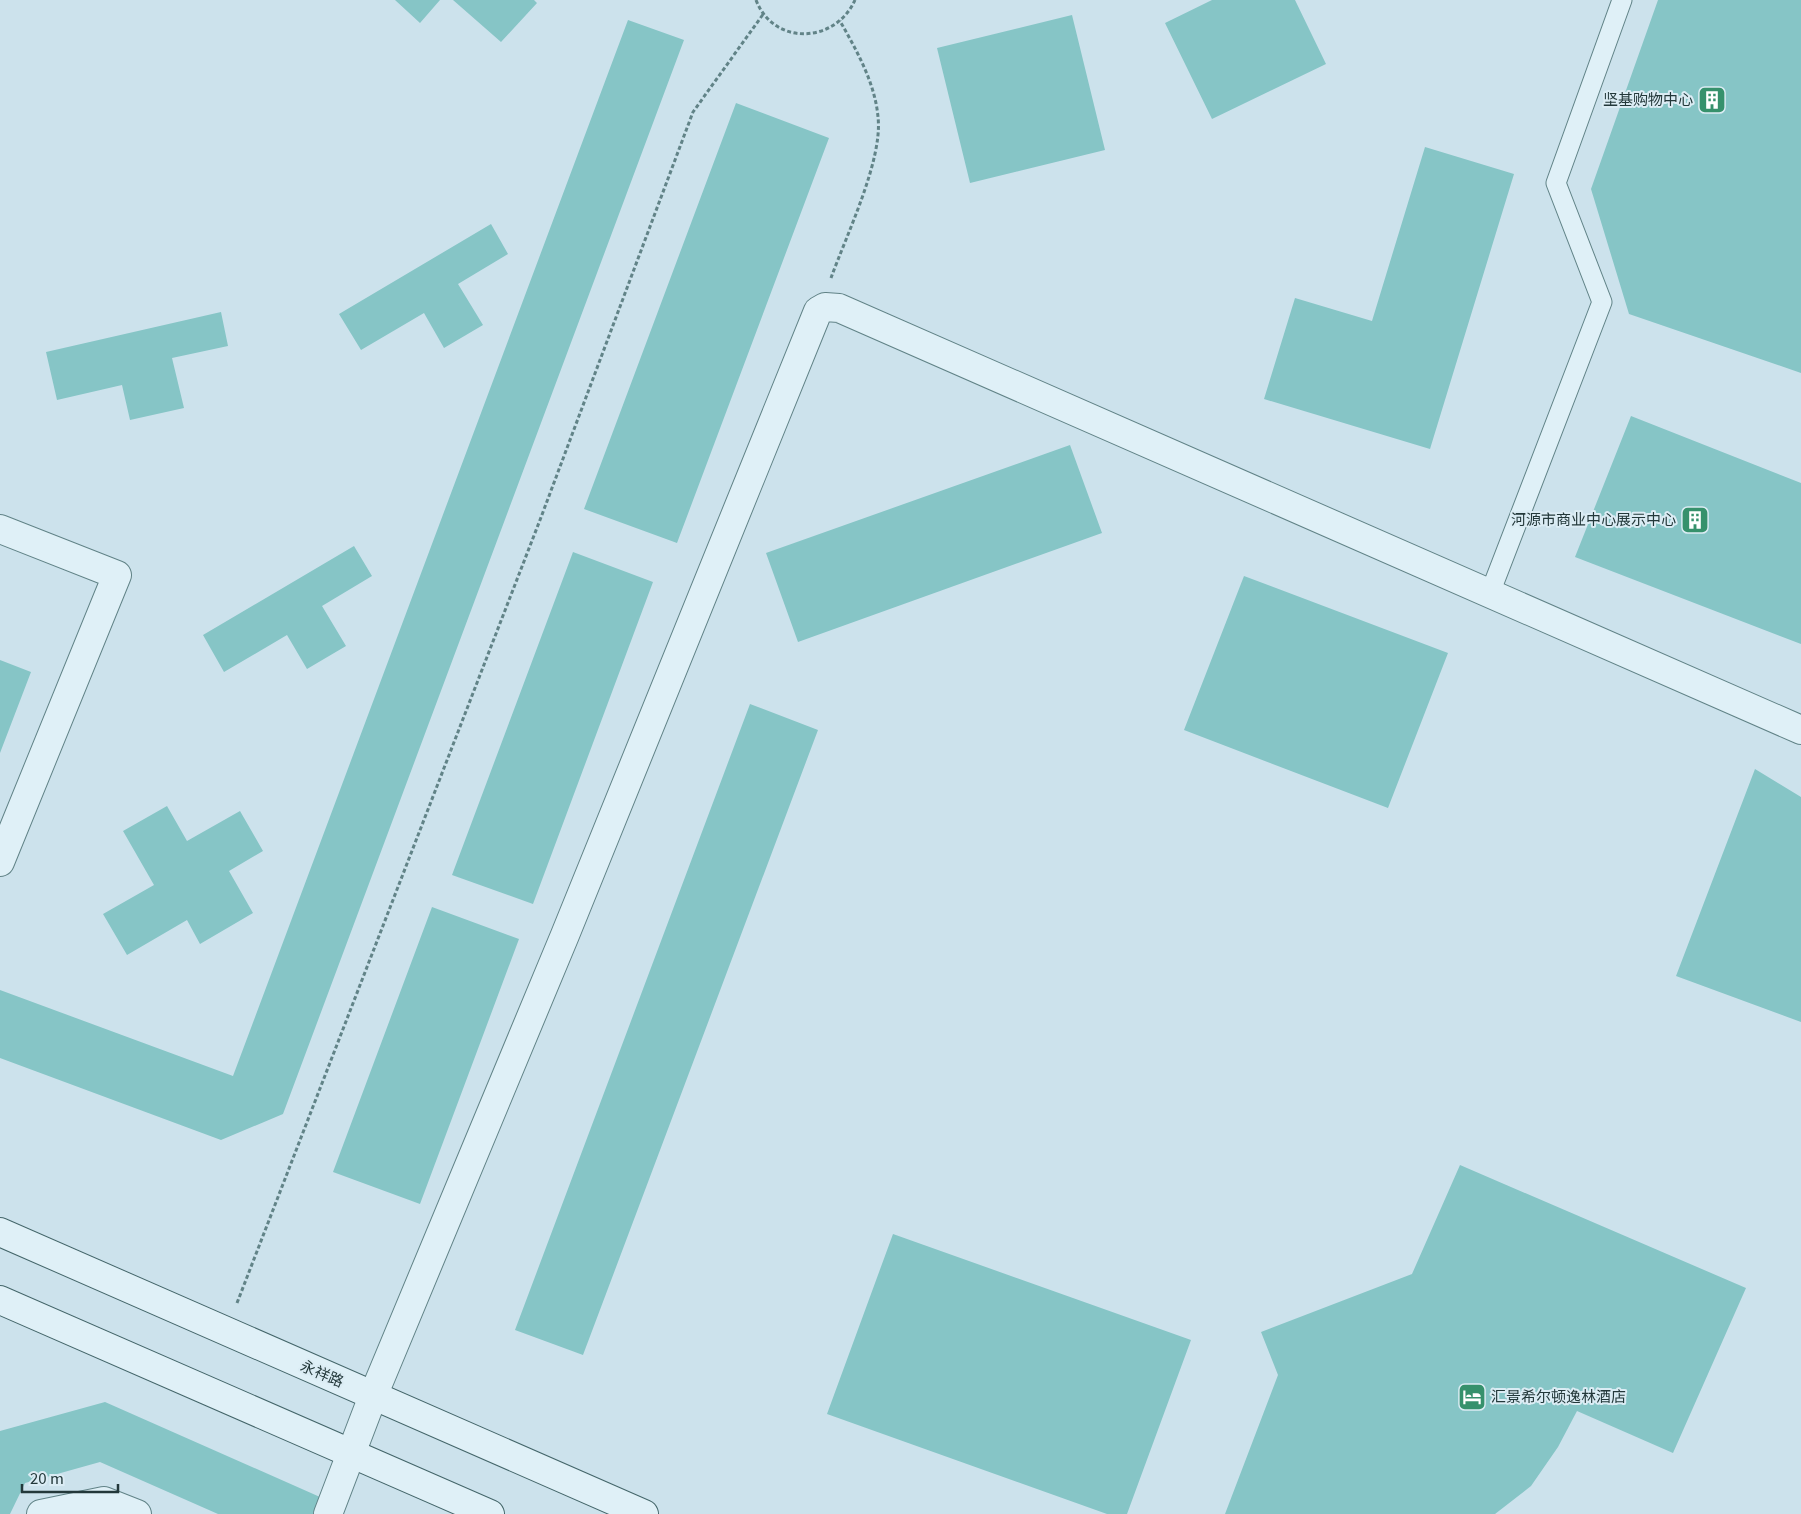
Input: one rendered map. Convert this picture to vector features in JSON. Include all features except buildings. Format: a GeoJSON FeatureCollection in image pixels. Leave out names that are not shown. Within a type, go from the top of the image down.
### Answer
{"type":"FeatureCollection","features":[{"type":"Feature","properties":{"kind":"street"},"geometry":{"type":"LineString","coordinates":[[328,1514],[374,1396],[565,935],[818,312],[825,307],[839,308],[1801,730]]}},
{"type":"Feature","properties":{"kind":"street"},"geometry":{"type":"LineString","coordinates":[[0,529],[117,575],[0,862]]}},
{"type":"Feature","properties":{"kind":"street","name":"永祥路"},"geometry":{"type":"LineString","coordinates":[[0,1232],[644,1514]]}},
{"type":"Feature","properties":{"kind":"street"},"geometry":{"type":"LineString","coordinates":[[0,1300],[490,1514]]}},
{"type":"Feature","properties":{"kind":"street"},"geometry":{"type":"LineString","coordinates":[[41,1514],[104,1501],[137,1514]]}},
{"type":"Feature","properties":{"kind":"lane"},"geometry":{"type":"LineString","coordinates":[[1490,593],[1602,302],[1556,183],[1622,0]]}},
{"type":"Feature","properties":{"kind":"path"},"geometry":{"type":"LineString","coordinates":[[756,0],[764,13],[777,27],[795,34],[805,35],[824,31],[840,21],[855,0]]}},
{"type":"Feature","properties":{"kind":"path"},"geometry":{"type":"LineString","coordinates":[[226,1332],[540,520],[693,112],[764,13]]}},
{"type":"Feature","properties":{"kind":"path"},"geometry":{"type":"LineString","coordinates":[[818,312],[875,158],[878,118],[869,80],[857,49],[840,21]]}},
{"type":"Feature","properties":{"kind":"place","name":"坚基购物中心"},"geometry":{"type":"Point","coordinates":[1712,100]}},
{"type":"Feature","properties":{"kind":"place","name":"河源市商业中心展示中心"},"geometry":{"type":"Point","coordinates":[1695,520]}},
{"type":"Feature","properties":{"kind":"place","name":"汇景希尔顿逸林酒店"},"geometry":{"type":"Point","coordinates":[1472,1397]}}]}
